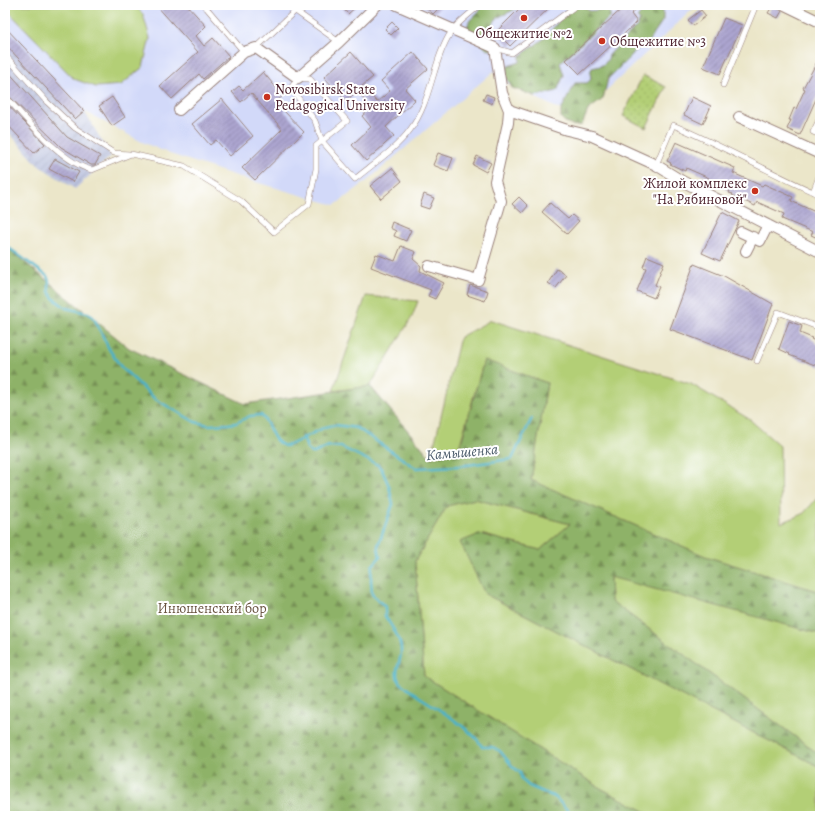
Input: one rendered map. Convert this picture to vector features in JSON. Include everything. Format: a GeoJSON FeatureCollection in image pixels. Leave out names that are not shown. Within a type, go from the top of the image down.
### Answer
{"type":"FeatureCollection","features":[{"type":"Feature","properties":{"kind":"street"},"geometry":{"type":"LineString","coordinates":[[180,110],[244,52],[256,48],[298,78],[339,42],[377,5]]}},
{"type":"Feature","properties":{"kind":"street"},"geometry":{"type":"LineString","coordinates":[[397,5],[495,48],[502,93],[509,110],[504,143],[496,170],[495,181],[501,201],[478,280],[429,266]]}},
{"type":"Feature","properties":{"kind":"street"},"geometry":{"type":"LineString","coordinates":[[784,5],[820,22]]}},
{"type":"Feature","properties":{"kind":"street"},"geometry":{"type":"LineString","coordinates":[[509,110],[567,130],[592,136],[656,165],[682,181],[820,252]]}},
{"type":"Feature","properties":{"kind":"street"},"geometry":{"type":"LineString","coordinates":[[739,117],[820,154]]}},
{"type":"Feature","properties":{"kind":"street"},"geometry":{"type":"LineString","coordinates":[[741,232],[760,241],[768,225]]}},
{"type":"Feature","properties":{"kind":"street"},"geometry":{"type":"LineString","coordinates":[[746,251],[753,237]]}},
{"type":"Feature","properties":{"kind":"lane"},"geometry":{"type":"LineString","coordinates":[[204,5],[244,52]]}},
{"type":"Feature","properties":{"kind":"lane"},"geometry":{"type":"LineString","coordinates":[[287,5],[294,12],[339,42]]}},
{"type":"Feature","properties":{"kind":"lane"},"geometry":{"type":"LineString","coordinates":[[5,55],[47,102],[75,128],[114,152],[131,154],[184,166],[241,201],[274,232],[309,204],[316,169],[316,146],[322,141],[347,121],[310,79],[298,78],[290,88],[315,121],[322,141],[355,179],[410,131],[420,113],[437,60],[452,30],[480,5]]}},
{"type":"Feature","properties":{"kind":"lane"},"geometry":{"type":"LineString","coordinates":[[495,48],[512,53],[578,5]]}},
{"type":"Feature","properties":{"kind":"lane"},"geometry":{"type":"LineString","coordinates":[[723,85],[756,5]]}},
{"type":"Feature","properties":{"kind":"lane"},"geometry":{"type":"LineString","coordinates":[[256,48],[294,12]]}},
{"type":"Feature","properties":{"kind":"lane"},"geometry":{"type":"LineString","coordinates":[[5,96],[58,151],[85,169],[92,170],[131,154]]}},
{"type":"Feature","properties":{"kind":"lane"},"geometry":{"type":"LineString","coordinates":[[820,118],[813,132],[820,135]]}},
{"type":"Feature","properties":{"kind":"lane"},"geometry":{"type":"LineString","coordinates":[[656,165],[673,125],[714,143],[762,169],[820,196]]}},
{"type":"Feature","properties":{"kind":"lane"},"geometry":{"type":"LineString","coordinates":[[813,192],[820,174]]}},
{"type":"Feature","properties":{"kind":"lane"},"geometry":{"type":"LineString","coordinates":[[757,361],[778,312],[820,328]]}},
{"type":"Feature","properties":{"kind":"shaded area","name":"Novosibirsk State Pedagogical University"},"geometry":{"type":"Polygon","coordinates":[[[5,5],[697,5],[577,118],[508,84],[494,71],[367,181],[335,205],[252,181],[170,154],[142,142],[84,111],[5,27],[5,5]]]}},
{"type":"Feature","properties":{"kind":"shaded area"},"geometry":{"type":"Polygon","coordinates":[[[5,27],[84,111],[111,156],[75,189],[38,165],[5,128],[5,27]]]}},
{"type":"Feature","properties":{"kind":"green space"},"geometry":{"type":"Polygon","coordinates":[[[5,5],[134,5],[143,14],[150,38],[143,67],[121,85],[96,87],[74,79],[5,8],[5,5]]]}},
{"type":"Feature","properties":{"kind":"green space"},"geometry":{"type":"Polygon","coordinates":[[[485,5],[520,5],[516,9],[501,16],[493,23],[492,35],[499,49],[488,50],[466,29],[470,20],[485,5]]]}},
{"type":"Feature","properties":{"kind":"green space"},"geometry":{"type":"Polygon","coordinates":[[[571,5],[581,5],[590,11],[608,9],[611,16],[560,63],[564,75],[557,91],[535,96],[512,88],[506,77],[508,66],[520,62],[520,56],[546,37],[571,5]]]}},
{"type":"Feature","properties":{"kind":"green space"},"geometry":{"type":"Polygon","coordinates":[[[648,5],[663,5],[663,20],[646,45],[640,47],[608,79],[603,99],[588,110],[582,125],[570,125],[561,118],[561,110],[575,83],[587,83],[591,79],[590,73],[592,68],[601,66],[607,61],[609,55],[637,26],[640,20],[637,18],[648,5]]]}},
{"type":"Feature","properties":{"kind":"green space"},"geometry":{"type":"Polygon","coordinates":[[[643,75],[666,87],[646,128],[623,116],[643,75]]]}},
{"type":"Feature","properties":{"kind":"green space","name":"Инюшенский бор"},"geometry":{"type":"Polygon","coordinates":[[[5,246],[129,348],[245,404],[370,386],[431,458],[459,451],[484,360],[547,383],[531,480],[705,556],[820,592],[820,634],[610,577],[611,601],[820,755],[820,767],[485,594],[460,542],[480,534],[540,550],[570,524],[475,499],[447,506],[415,561],[424,676],[602,789],[654,816],[5,816],[5,246]]]}},
{"type":"Feature","properties":{"kind":"green space"},"geometry":{"type":"Polygon","coordinates":[[[366,296],[418,301],[412,317],[370,386],[333,391],[366,296]]]}},
{"type":"Feature","properties":{"kind":"green space"},"geometry":{"type":"Polygon","coordinates":[[[491,320],[691,384],[749,419],[780,446],[781,523],[803,514],[820,495],[820,592],[705,556],[531,480],[547,383],[484,360],[458,451],[431,458],[460,337],[491,320]]]}},
{"type":"Feature","properties":{"kind":"green space"},"geometry":{"type":"Polygon","coordinates":[[[475,499],[570,524],[540,550],[480,534],[461,542],[485,594],[820,767],[820,816],[654,816],[602,789],[424,676],[415,561],[447,506],[475,499]]]}},
{"type":"Feature","properties":{"kind":"green space"},"geometry":{"type":"Polygon","coordinates":[[[610,576],[820,634],[820,755],[611,601],[610,576]]]}},
{"type":"Feature","properties":{"kind":"building"},"geometry":{"type":"Polygon","coordinates":[[[156,5],[187,5],[206,26],[196,36],[204,46],[213,38],[229,56],[203,79],[199,74],[172,99],[160,86],[198,52],[156,5]]]}},
{"type":"Feature","properties":{"kind":"building"},"geometry":{"type":"Polygon","coordinates":[[[340,5],[358,5],[348,14],[340,5]]]}},
{"type":"Feature","properties":{"kind":"building"},"geometry":{"type":"Polygon","coordinates":[[[423,5],[442,5],[433,14],[423,5]]]}},
{"type":"Feature","properties":{"kind":"building","name":"Общежитие №2"},"geometry":{"type":"Polygon","coordinates":[[[523,5],[552,5],[510,46],[496,32],[523,5]]]}},
{"type":"Feature","properties":{"kind":"building","name":"Общежитие №3"},"geometry":{"type":"Polygon","coordinates":[[[626,5],[641,5],[631,14],[637,22],[580,74],[566,60],[626,5]]]}},
{"type":"Feature","properties":{"kind":"building"},"geometry":{"type":"Polygon","coordinates":[[[773,5],[782,11],[778,18],[768,13],[773,5]]]}},
{"type":"Feature","properties":{"kind":"building"},"geometry":{"type":"Polygon","coordinates":[[[701,10],[706,16],[693,26],[688,20],[701,10]]]}},
{"type":"Feature","properties":{"kind":"building"},"geometry":{"type":"Polygon","coordinates":[[[724,18],[742,25],[720,74],[703,67],[724,18]]]}},
{"type":"Feature","properties":{"kind":"building"},"geometry":{"type":"Polygon","coordinates":[[[392,22],[398,28],[391,35],[385,29],[392,22]]]}},
{"type":"Feature","properties":{"kind":"building"},"geometry":{"type":"Polygon","coordinates":[[[5,27],[84,111],[75,119],[5,44],[5,27]]]}},
{"type":"Feature","properties":{"kind":"building"},"geometry":{"type":"Polygon","coordinates":[[[351,52],[373,77],[362,86],[377,102],[390,91],[381,81],[413,52],[428,69],[405,89],[415,100],[386,127],[394,136],[366,161],[352,145],[371,127],[362,116],[371,108],[357,91],[346,101],[324,77],[351,52]]]}},
{"type":"Feature","properties":{"kind":"building"},"geometry":{"type":"Polygon","coordinates":[[[820,56],[820,90],[800,135],[787,129],[791,120],[789,120],[794,108],[796,109],[805,89],[803,88],[820,56]]]}},
{"type":"Feature","properties":{"kind":"building"},"geometry":{"type":"Polygon","coordinates":[[[5,68],[67,137],[100,156],[95,165],[91,165],[61,147],[5,92],[5,68]]]}},
{"type":"Feature","properties":{"kind":"building"},"geometry":{"type":"Polygon","coordinates":[[[263,72],[283,96],[278,100],[286,109],[284,111],[304,132],[255,180],[242,168],[282,129],[251,93],[241,102],[232,92],[239,86],[243,90],[263,72]]]}},
{"type":"Feature","properties":{"kind":"building"},"geometry":{"type":"Polygon","coordinates":[[[486,94],[494,97],[492,104],[483,100],[486,94]]]}},
{"type":"Feature","properties":{"kind":"building"},"geometry":{"type":"Polygon","coordinates":[[[112,97],[125,117],[112,126],[99,106],[112,97]]]}},
{"type":"Feature","properties":{"kind":"building"},"geometry":{"type":"Polygon","coordinates":[[[692,97],[711,106],[703,124],[684,115],[692,97]]]}},
{"type":"Feature","properties":{"kind":"building"},"geometry":{"type":"Polygon","coordinates":[[[222,99],[253,136],[230,156],[216,140],[210,145],[192,124],[222,99]]]}},
{"type":"Feature","properties":{"kind":"building"},"geometry":{"type":"Polygon","coordinates":[[[5,102],[45,144],[34,153],[5,122],[5,102]]]}},
{"type":"Feature","properties":{"kind":"building","name":"Жилой комплекс \"На Рябиновой\""},"geometry":{"type":"Polygon","coordinates":[[[676,142],[735,168],[733,173],[762,186],[764,184],[793,197],[791,201],[820,214],[820,239],[811,235],[813,232],[782,219],[784,214],[757,202],[755,206],[732,195],[733,194],[729,193],[730,191],[708,181],[709,178],[686,168],[685,171],[670,164],[671,163],[667,161],[676,142]]]}},
{"type":"Feature","properties":{"kind":"building"},"geometry":{"type":"Polygon","coordinates":[[[438,153],[453,158],[448,171],[433,165],[438,153]]]}},
{"type":"Feature","properties":{"kind":"building"},"geometry":{"type":"Polygon","coordinates":[[[477,156],[491,163],[486,172],[473,165],[477,156]]]}},
{"type":"Feature","properties":{"kind":"building"},"geometry":{"type":"Polygon","coordinates":[[[55,159],[79,172],[73,182],[49,169],[55,159]]]}},
{"type":"Feature","properties":{"kind":"building"},"geometry":{"type":"Polygon","coordinates":[[[392,168],[402,181],[381,199],[370,186],[392,168]]]}},
{"type":"Feature","properties":{"kind":"building"},"geometry":{"type":"Polygon","coordinates":[[[424,194],[434,198],[429,209],[420,206],[424,194]]]}},
{"type":"Feature","properties":{"kind":"building"},"geometry":{"type":"Polygon","coordinates":[[[519,197],[528,206],[522,213],[512,204],[519,197]]]}},
{"type":"Feature","properties":{"kind":"building"},"geometry":{"type":"Polygon","coordinates":[[[550,203],[568,219],[572,215],[579,221],[567,234],[542,212],[550,203]]]}},
{"type":"Feature","properties":{"kind":"building"},"geometry":{"type":"Polygon","coordinates":[[[722,212],[739,221],[720,261],[702,253],[722,212]]]}},
{"type":"Feature","properties":{"kind":"building"},"geometry":{"type":"Polygon","coordinates":[[[392,222],[411,230],[406,241],[394,236],[396,231],[390,228],[392,222]]]}},
{"type":"Feature","properties":{"kind":"building"},"geometry":{"type":"Polygon","coordinates":[[[401,246],[416,252],[413,259],[421,266],[420,271],[444,283],[435,299],[428,296],[431,290],[371,267],[376,254],[395,261],[401,246]]]}},
{"type":"Feature","properties":{"kind":"building"},"geometry":{"type":"Polygon","coordinates":[[[647,256],[664,263],[655,285],[659,287],[654,298],[637,291],[646,268],[643,267],[647,256]]]}},
{"type":"Feature","properties":{"kind":"building"},"geometry":{"type":"Polygon","coordinates":[[[694,264],[724,276],[773,304],[752,360],[670,329],[694,264]]]}},
{"type":"Feature","properties":{"kind":"building"},"geometry":{"type":"Polygon","coordinates":[[[557,269],[566,275],[556,288],[548,283],[557,269]]]}},
{"type":"Feature","properties":{"kind":"building"},"geometry":{"type":"Polygon","coordinates":[[[470,285],[488,291],[485,301],[467,295],[470,285]]]}},
{"type":"Feature","properties":{"kind":"building"},"geometry":{"type":"Polygon","coordinates":[[[789,321],[802,326],[800,333],[812,338],[811,339],[815,341],[815,343],[820,345],[820,367],[789,355],[790,354],[779,349],[789,321]]]}},
{"type":"Feature","properties":{"kind":"waterway","name":"Камышенка"},"geometry":{"type":"LineString","coordinates":[[5,245],[47,276],[49,281],[49,291],[53,298],[66,308],[88,313],[94,318],[109,349],[121,367],[155,399],[195,422],[209,425],[228,424],[236,423],[250,416],[261,415],[276,440],[285,446],[325,427],[335,425],[357,428],[416,468],[459,466],[512,459],[532,418]]}},
{"type":"Feature","properties":{"kind":"waterway"},"geometry":{"type":"LineString","coordinates":[[303,437],[307,448],[311,453],[329,446],[341,447],[378,465],[382,470],[389,486],[393,504],[378,546],[380,557],[372,566],[371,580],[372,594],[385,607],[385,616],[400,642],[401,655],[397,669],[397,676],[400,682],[409,690],[463,726],[482,747],[492,747],[500,751],[513,767],[520,772],[522,780],[529,786],[555,797],[573,816]]}},
{"type":"Feature","properties":{"kind":"place","name":"Общежитие №2"},"geometry":{"type":"Point","coordinates":[524,18]}},
{"type":"Feature","properties":{"kind":"place","name":"Общежитие №3"},"geometry":{"type":"Point","coordinates":[602,41]}},
{"type":"Feature","properties":{"kind":"place","name":"Novosibirsk State Pedagogical University"},"geometry":{"type":"Point","coordinates":[267,97]}},
{"type":"Feature","properties":{"kind":"place","name":"Жилой комплекс \"На Рябиновой\""},"geometry":{"type":"Point","coordinates":[755,191]}}]}
